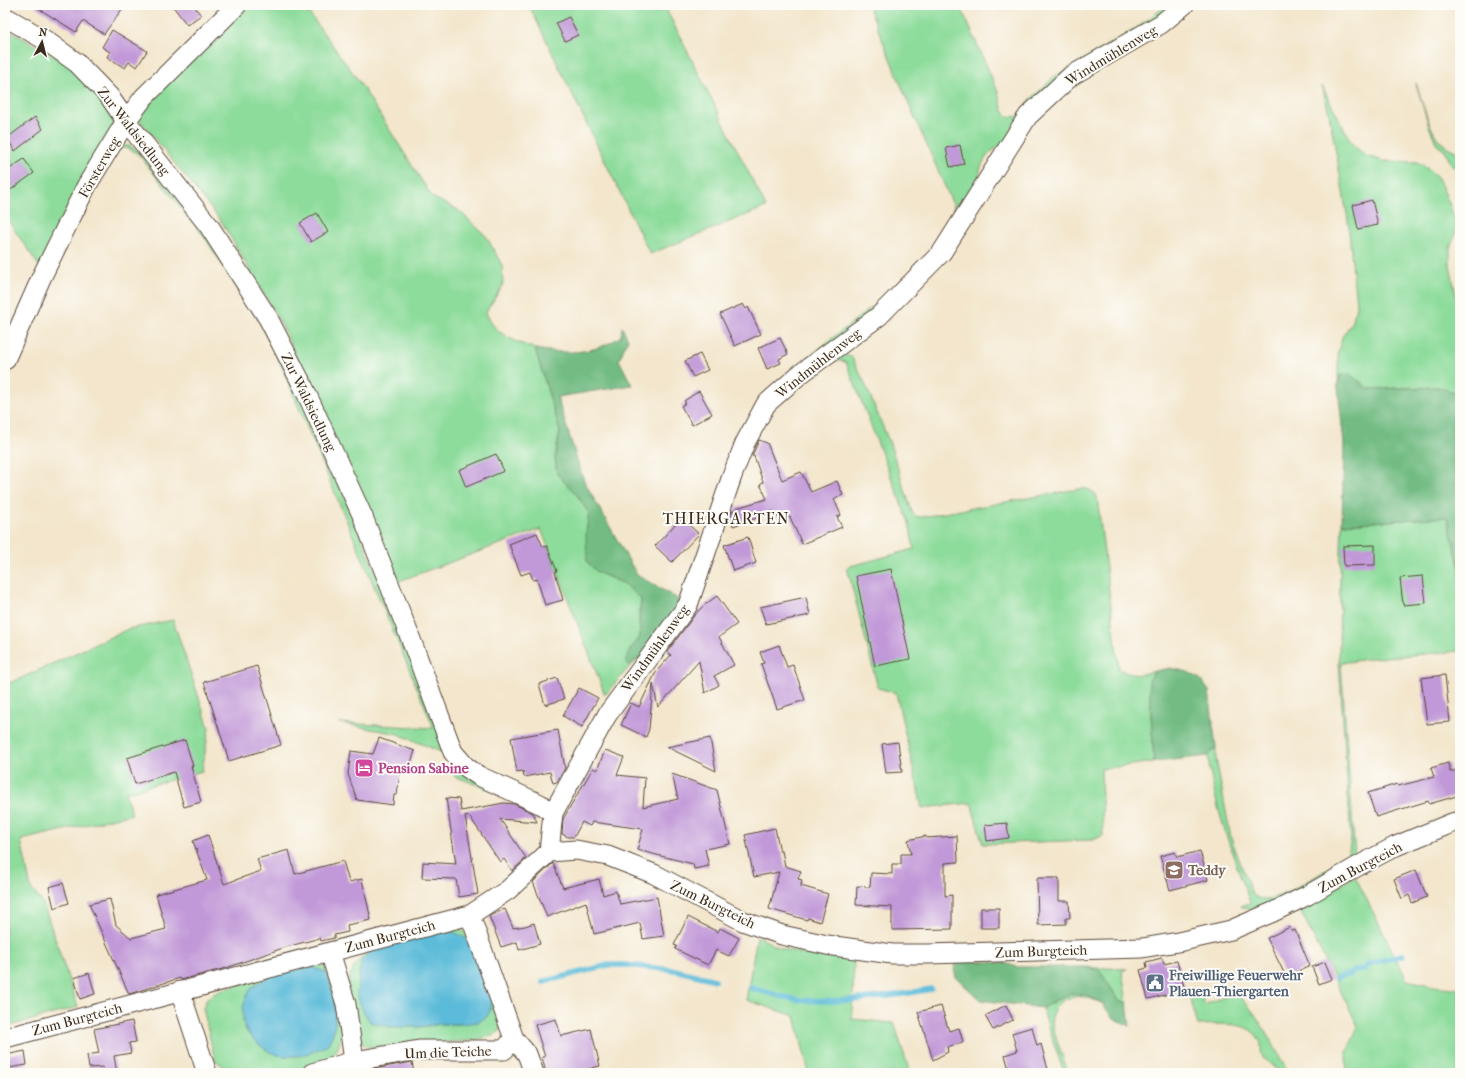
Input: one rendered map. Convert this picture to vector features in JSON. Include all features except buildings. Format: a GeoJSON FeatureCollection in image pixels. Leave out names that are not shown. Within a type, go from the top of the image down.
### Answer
{"type":"FeatureCollection","features":[{"type":"Feature","properties":{"kind":"street","name":"Försterweg"},"geometry":{"type":"LineString","coordinates":[[5,360],[42,276],[86,185],[126,121],[144,97],[237,5]]}},
{"type":"Feature","properties":{"kind":"street","name":"Windmühlenweg"},"geometry":{"type":"LineString","coordinates":[[549,852],[554,813],[607,716],[688,604],[742,450],[766,404],[799,375],[879,316],[942,252],[1028,116],[1071,76],[1161,24],[1184,5]]}},
{"type":"Feature","properties":{"kind":"street","name":"Zur Waldsiedlung"},"geometry":{"type":"LineString","coordinates":[[5,18],[45,40],[77,63],[109,96],[126,121],[209,226],[268,318],[297,374],[363,517],[453,752],[466,767],[479,776],[540,804],[554,813]]}},
{"type":"Feature","properties":{"kind":"street","name":"Zum Burgteich"},"geometry":{"type":"LineString","coordinates":[[5,1038],[470,915],[508,890],[549,852],[576,850],[608,856],[654,874],[742,921],[782,935],[827,945],[892,954],[1142,948],[1178,942],[1231,930],[1308,895],[1396,846],[1460,821]]}},
{"type":"Feature","properties":{"kind":"street"},"geometry":{"type":"LineString","coordinates":[[470,915],[514,1039],[527,1054],[534,1073]]}},
{"type":"Feature","properties":{"kind":"street"},"geometry":{"type":"LineString","coordinates":[[330,952],[346,1004],[354,1061]]}},
{"type":"Feature","properties":{"kind":"street"},"geometry":{"type":"LineString","coordinates":[[180,991],[207,1073]]}},
{"type":"Feature","properties":{"kind":"street","name":"Um die Teiche"},"geometry":{"type":"LineString","coordinates":[[312,1073],[354,1061],[420,1050],[504,1050],[514,1039]]}},
{"type":"Feature","properties":{"kind":"green space"},"geometry":{"type":"Polygon","coordinates":[[[242,5],[303,5],[358,80],[432,197],[458,210],[486,236],[502,265],[503,285],[486,312],[494,326],[505,336],[535,349],[560,431],[555,458],[557,474],[577,495],[589,513],[586,533],[597,572],[625,584],[641,598],[639,619],[640,637],[630,650],[626,661],[630,666],[605,695],[541,529],[396,582],[282,325],[221,221],[139,119],[166,82],[242,5]]]}},
{"type":"Feature","properties":{"kind":"green space"},"geometry":{"type":"Polygon","coordinates":[[[529,5],[664,5],[766,207],[650,254],[529,5]]]}},
{"type":"Feature","properties":{"kind":"green space"},"geometry":{"type":"Polygon","coordinates":[[[868,5],[960,5],[998,92],[1003,111],[1007,116],[1017,117],[1031,99],[1054,77],[1137,28],[1167,5],[1174,5],[1141,31],[1076,67],[1052,86],[1030,110],[1004,144],[989,154],[983,163],[979,175],[979,181],[954,207],[868,5]]]}},
{"type":"Feature","properties":{"kind":"green space"},"geometry":{"type":"Polygon","coordinates":[[[5,28],[72,66],[112,110],[115,118],[113,130],[39,266],[5,216],[5,28]]]}},
{"type":"Feature","properties":{"kind":"green space"},"geometry":{"type":"Polygon","coordinates":[[[1416,83],[1426,114],[1437,137],[1452,150],[1460,153],[1460,173],[1451,164],[1445,151],[1437,145],[1429,126],[1416,83]]]}},
{"type":"Feature","properties":{"kind":"green space"},"geometry":{"type":"Polygon","coordinates":[[[1322,86],[1352,144],[1366,156],[1383,161],[1417,162],[1428,168],[1438,178],[1450,205],[1457,226],[1450,248],[1450,265],[1460,316],[1460,394],[1439,387],[1368,389],[1361,382],[1340,375],[1338,388],[1338,353],[1342,337],[1353,321],[1356,305],[1348,220],[1329,113],[1322,86]]]}},
{"type":"Feature","properties":{"kind":"green space"},"geometry":{"type":"Polygon","coordinates":[[[119,145],[130,146],[137,150],[202,228],[256,313],[310,414],[452,755],[538,808],[454,776],[448,755],[398,734],[339,723],[434,728],[280,363],[262,326],[203,235],[138,154],[127,148],[117,149],[119,145]]]}},
{"type":"Feature","properties":{"kind":"green space"},"geometry":{"type":"Polygon","coordinates":[[[954,207],[957,212],[957,217],[954,227],[915,277],[875,312],[826,349],[807,358],[908,279],[935,248],[952,223],[954,207]]]}},
{"type":"Feature","properties":{"kind":"green space"},"geometry":{"type":"Polygon","coordinates":[[[622,327],[628,339],[619,360],[632,385],[557,397],[584,481],[637,575],[678,599],[678,609],[642,657],[630,666],[626,661],[630,650],[640,637],[639,619],[641,599],[625,584],[597,572],[587,562],[586,533],[589,513],[577,495],[557,474],[555,458],[560,431],[535,349],[557,352],[580,352],[590,350],[601,347],[621,336],[622,327]]]}},
{"type":"Feature","properties":{"kind":"green space"},"geometry":{"type":"Polygon","coordinates":[[[839,355],[851,356],[864,381],[890,444],[912,512],[915,516],[922,517],[1078,489],[1089,490],[1097,497],[1119,669],[1133,674],[1145,674],[1155,671],[1149,682],[1154,762],[1101,769],[1103,836],[1092,840],[983,844],[971,803],[922,808],[896,693],[878,688],[847,567],[914,549],[909,523],[846,362],[830,359],[839,355]]]}},
{"type":"Feature","properties":{"kind":"green space"},"geometry":{"type":"Polygon","coordinates":[[[1350,374],[1368,389],[1439,387],[1460,394],[1460,569],[1447,517],[1342,524],[1344,444],[1338,388],[1340,375],[1350,374]]]}},
{"type":"Feature","properties":{"kind":"green space"},"geometry":{"type":"Polygon","coordinates":[[[1447,517],[1460,569],[1460,651],[1374,658],[1341,663],[1355,856],[1283,898],[1254,909],[1246,909],[1241,906],[1250,903],[1219,812],[1208,756],[1216,747],[1216,759],[1231,838],[1252,894],[1264,900],[1275,898],[1344,859],[1349,851],[1351,839],[1339,663],[1342,524],[1447,517]]]}},
{"type":"Feature","properties":{"kind":"green space"},"geometry":{"type":"Polygon","coordinates":[[[173,620],[209,728],[202,771],[125,793],[132,814],[21,840],[31,889],[43,903],[78,1007],[7,1027],[5,1026],[5,684],[15,681],[128,629],[173,620]]]}},
{"type":"Feature","properties":{"kind":"green space"},"geometry":{"type":"Polygon","coordinates":[[[1170,668],[1188,672],[1200,679],[1209,691],[1216,747],[1208,756],[1154,762],[1149,681],[1155,671],[1170,668]]]}},
{"type":"Feature","properties":{"kind":"green space"},"geometry":{"type":"Polygon","coordinates":[[[1355,876],[1407,980],[1434,986],[1460,989],[1460,1073],[1347,1073],[1346,1055],[1358,1026],[1300,910],[1355,876]]]}},
{"type":"Feature","properties":{"kind":"green space"},"geometry":{"type":"Polygon","coordinates":[[[440,927],[459,928],[471,937],[482,955],[391,1027],[463,1024],[493,1001],[501,1020],[500,1031],[492,1036],[475,1040],[382,1047],[369,1047],[359,1042],[347,996],[351,974],[358,961],[368,951],[395,938],[440,927]]]}},
{"type":"Feature","properties":{"kind":"green space"},"geometry":{"type":"Polygon","coordinates":[[[757,936],[780,948],[805,954],[854,960],[852,1019],[894,1023],[910,1073],[809,1073],[795,1016],[746,1000],[757,936]]]}},
{"type":"Feature","properties":{"kind":"green space"},"geometry":{"type":"Polygon","coordinates":[[[315,961],[322,965],[330,973],[334,981],[341,1032],[339,1045],[332,1056],[323,1063],[304,1069],[258,1074],[232,1071],[215,1060],[203,1008],[207,998],[219,991],[315,961]]]}},
{"type":"Feature","properties":{"kind":"green space"},"geometry":{"type":"Polygon","coordinates":[[[965,961],[1005,963],[1017,967],[1083,967],[1099,970],[1119,1000],[1127,1003],[1130,1026],[1112,1017],[1102,1003],[1084,994],[1070,994],[1042,1008],[980,1000],[956,977],[954,970],[956,963],[965,961]]]}},
{"type":"Feature","properties":{"kind":"green space"},"geometry":{"type":"Polygon","coordinates":[[[1083,967],[1127,969],[1122,971],[1127,1003],[1119,1000],[1099,970],[1083,967]]]}},
{"type":"Feature","properties":{"kind":"green space"},"geometry":{"type":"Polygon","coordinates":[[[1201,992],[1204,1005],[1234,995],[1248,1005],[1264,1029],[1288,1073],[1280,1073],[1275,1067],[1264,1059],[1259,1039],[1247,1028],[1232,1024],[1198,1025],[1189,995],[1201,992]]]}},
{"type":"Feature","properties":{"kind":"green space"},"geometry":{"type":"Polygon","coordinates":[[[1070,994],[1084,994],[1102,1003],[1084,997],[1072,997],[1061,1002],[1054,1010],[1052,1016],[1053,1028],[1068,1073],[1064,1073],[1042,1008],[1070,994]]]}},
{"type":"Feature","properties":{"kind":"water"},"geometry":{"type":"Polygon","coordinates":[[[434,930],[454,932],[471,941],[493,1001],[488,1016],[478,1022],[419,1027],[391,1027],[370,1022],[362,1009],[357,995],[361,960],[372,950],[434,930]]]}},
{"type":"Feature","properties":{"kind":"water"},"geometry":{"type":"Polygon","coordinates":[[[312,967],[326,972],[332,989],[335,1019],[332,1037],[327,1045],[310,1053],[296,1056],[276,1055],[265,1049],[250,1035],[245,1028],[243,1023],[243,1007],[246,996],[252,988],[265,979],[312,967]]]}},
{"type":"Feature","properties":{"kind":"waterway"},"geometry":{"type":"LineString","coordinates":[[1337,978],[1350,975],[1354,971],[1364,970],[1368,964],[1403,955]]}},
{"type":"Feature","properties":{"kind":"waterway"},"geometry":{"type":"LineString","coordinates":[[543,982],[608,965],[625,965],[675,970],[715,980]]}},
{"type":"Feature","properties":{"kind":"waterway"},"geometry":{"type":"LineString","coordinates":[[751,988],[787,998],[815,1001],[865,999],[931,989]]}},
{"type":"Feature","properties":{"kind":"place","name":"Pension Sabine"},"geometry":{"type":"Point","coordinates":[364,768]}},
{"type":"Feature","properties":{"kind":"place","name":"Teddy"},"geometry":{"type":"Point","coordinates":[1174,870]}},
{"type":"Feature","properties":{"kind":"place","name":"Freiwillige Feuerwehr Plauen-Thiergarten"},"geometry":{"type":"Point","coordinates":[1155,983]}},
{"type":"Feature","properties":{"kind":"district","name":"THIERGARTEN"},"geometry":{"type":"Point","coordinates":[726,518]}}]}
